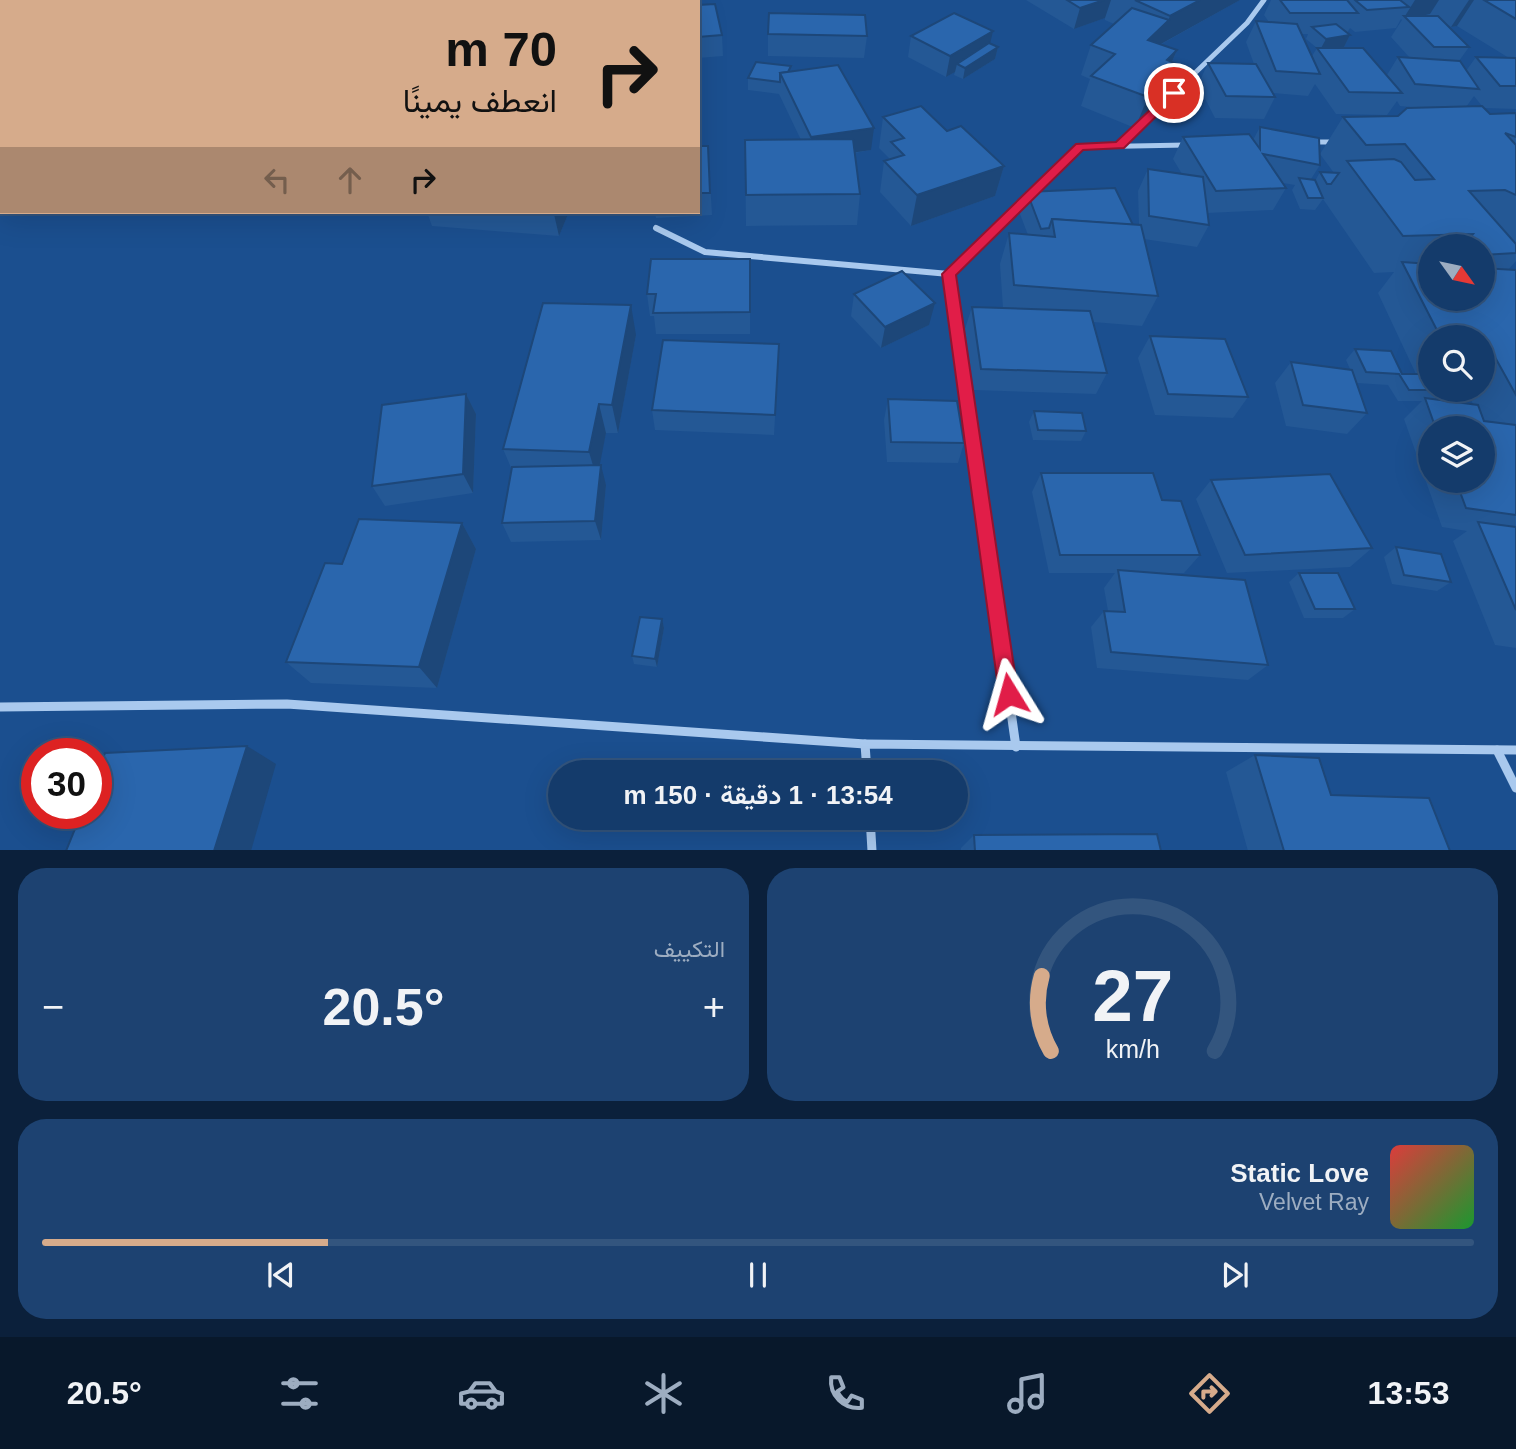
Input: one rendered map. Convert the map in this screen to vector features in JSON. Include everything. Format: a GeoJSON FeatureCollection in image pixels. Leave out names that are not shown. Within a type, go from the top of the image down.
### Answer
{"type":"FeatureCollection","features":[{"type":"Feature","properties":{"kind":"street"},"geometry":{"type":"LineString","coordinates":[[1119,146],[1247,23],[1264,0]]}},
{"type":"Feature","properties":{"kind":"street"},"geometry":{"type":"LineString","coordinates":[[1297,142],[1352,141]]}},
{"type":"Feature","properties":{"kind":"street"},"geometry":{"type":"LineString","coordinates":[[656,228],[705,252],[949,274],[1080,147],[1201,144]]}},
{"type":"Feature","properties":{"kind":"street"},"geometry":{"type":"LineString","coordinates":[[949,274],[1016,747]]}},
{"type":"Feature","properties":{"kind":"street"},"geometry":{"type":"LineString","coordinates":[[0,707],[287,704],[865,744],[1516,750]]}},
{"type":"Feature","properties":{"kind":"street"},"geometry":{"type":"LineString","coordinates":[[865,744],[866,760]]}},
{"type":"Feature","properties":{"kind":"street"},"geometry":{"type":"LineString","coordinates":[[1497,750],[1516,788]]}},
{"type":"Feature","properties":{"kind":"street"},"geometry":{"type":"LineString","coordinates":[[871,830],[872,850]]}},
{"type":"Feature","properties":{"kind":"building"},"geometry":{"type":"Polygon","coordinates":[[[1067,0],[1104,0],[1080,8],[1067,0]]]}},
{"type":"Feature","properties":{"kind":"building"},"geometry":{"type":"Polygon","coordinates":[[[1135,0],[1200,0],[1170,16],[1135,0]]]}},
{"type":"Feature","properties":{"kind":"building"},"geometry":{"type":"Polygon","coordinates":[[[1280,0],[1347,0],[1358,13],[1290,13],[1280,0]]]}},
{"type":"Feature","properties":{"kind":"building"},"geometry":{"type":"Polygon","coordinates":[[[1355,0],[1400,0],[1409,7],[1367,10],[1355,0]]]}},
{"type":"Feature","properties":{"kind":"building"},"geometry":{"type":"Polygon","coordinates":[[[1484,0],[1516,0],[1516,19],[1484,0]]]}},
{"type":"Feature","properties":{"kind":"building"},"geometry":{"type":"Polygon","coordinates":[[[715,4],[722,35],[700,37],[700,5],[715,4]]]}},
{"type":"Feature","properties":{"kind":"building"},"geometry":{"type":"Polygon","coordinates":[[[1132,8],[1169,20],[1148,40],[1177,50],[1167,60],[1179,65],[1148,97],[1091,76],[1115,54],[1091,45],[1132,8]]]}},
{"type":"Feature","properties":{"kind":"building"},"geometry":{"type":"Polygon","coordinates":[[[769,13],[865,15],[867,36],[768,34],[769,13]]]}},
{"type":"Feature","properties":{"kind":"building"},"geometry":{"type":"Polygon","coordinates":[[[954,13],[993,31],[950,56],[911,36],[954,13]]]}},
{"type":"Feature","properties":{"kind":"building"},"geometry":{"type":"Polygon","coordinates":[[[1404,16],[1438,16],[1469,47],[1434,47],[1404,16]]]}},
{"type":"Feature","properties":{"kind":"building"},"geometry":{"type":"Polygon","coordinates":[[[1256,21],[1297,24],[1320,74],[1276,71],[1256,21]]]}},
{"type":"Feature","properties":{"kind":"building"},"geometry":{"type":"Polygon","coordinates":[[[1336,24],[1350,35],[1326,39],[1312,27],[1336,24]]]}},
{"type":"Feature","properties":{"kind":"building"},"geometry":{"type":"Polygon","coordinates":[[[989,43],[998,47],[965,68],[957,64],[989,43]]]}},
{"type":"Feature","properties":{"kind":"building"},"geometry":{"type":"Polygon","coordinates":[[[1317,48],[1363,48],[1402,93],[1349,92],[1317,48]]]}},
{"type":"Feature","properties":{"kind":"building"},"geometry":{"type":"Polygon","coordinates":[[[1398,57],[1460,61],[1479,89],[1415,84],[1398,57]]]}},
{"type":"Feature","properties":{"kind":"building"},"geometry":{"type":"Polygon","coordinates":[[[1476,57],[1516,58],[1516,86],[1500,86],[1476,57]]]}},
{"type":"Feature","properties":{"kind":"building"},"geometry":{"type":"Polygon","coordinates":[[[756,62],[791,66],[788,72],[780,73],[780,82],[748,78],[756,62]]]}},
{"type":"Feature","properties":{"kind":"building"},"geometry":{"type":"Polygon","coordinates":[[[1208,63],[1256,64],[1275,97],[1226,96],[1208,63]]]}},
{"type":"Feature","properties":{"kind":"building"},"geometry":{"type":"Polygon","coordinates":[[[838,65],[874,128],[811,137],[780,73],[838,65]]]}},
{"type":"Feature","properties":{"kind":"building"},"geometry":{"type":"Polygon","coordinates":[[[921,106],[947,131],[961,126],[1004,166],[917,195],[884,161],[904,155],[891,142],[904,138],[883,117],[921,106]]]}},
{"type":"Feature","properties":{"kind":"building"},"geometry":{"type":"Polygon","coordinates":[[[1482,106],[1490,114],[1516,113],[1516,137],[1505,133],[1516,145],[1516,195],[1505,190],[1469,191],[1516,244],[1516,253],[1495,254],[1495,234],[1403,236],[1347,161],[1394,159],[1401,162],[1415,180],[1434,179],[1405,144],[1366,145],[1343,117],[1398,116],[1407,108],[1482,106]]]}},
{"type":"Feature","properties":{"kind":"building"},"geometry":{"type":"Polygon","coordinates":[[[1260,127],[1319,138],[1320,165],[1263,154],[1286,188],[1216,191],[1183,137],[1249,134],[1260,149],[1260,127]]]}},
{"type":"Feature","properties":{"kind":"building"},"geometry":{"type":"Polygon","coordinates":[[[853,139],[860,194],[746,195],[745,140],[853,139]]]}},
{"type":"Feature","properties":{"kind":"building"},"geometry":{"type":"Polygon","coordinates":[[[700,146],[708,146],[710,193],[700,193],[700,146]]]}},
{"type":"Feature","properties":{"kind":"building"},"geometry":{"type":"Polygon","coordinates":[[[1148,169],[1203,177],[1209,225],[1149,216],[1148,169]]]}},
{"type":"Feature","properties":{"kind":"building"},"geometry":{"type":"Polygon","coordinates":[[[1320,172],[1339,173],[1331,184],[1327,184],[1320,172]]]}},
{"type":"Feature","properties":{"kind":"building"},"geometry":{"type":"Polygon","coordinates":[[[1299,178],[1315,180],[1323,198],[1308,198],[1299,178]]]}},
{"type":"Feature","properties":{"kind":"building"},"geometry":{"type":"Polygon","coordinates":[[[1115,188],[1133,225],[1052,219],[1049,228],[1041,229],[1027,192],[1115,188]]]}},
{"type":"Feature","properties":{"kind":"building"},"geometry":{"type":"Polygon","coordinates":[[[1052,219],[1141,225],[1158,296],[1014,285],[1009,233],[1055,237],[1052,219]]]}},
{"type":"Feature","properties":{"kind":"building"},"geometry":{"type":"Polygon","coordinates":[[[651,259],[750,259],[750,312],[653,313],[656,294],[647,294],[651,259]]]}},
{"type":"Feature","properties":{"kind":"building"},"geometry":{"type":"Polygon","coordinates":[[[1402,262],[1418,263],[1418,293],[1402,262]]]}},
{"type":"Feature","properties":{"kind":"building"},"geometry":{"type":"Polygon","coordinates":[[[1495,269],[1516,270],[1516,395],[1495,357],[1495,325],[1434,325],[1428,312],[1494,312],[1495,269]]]}},
{"type":"Feature","properties":{"kind":"building"},"geometry":{"type":"Polygon","coordinates":[[[902,271],[935,303],[885,327],[854,294],[902,271]]]}},
{"type":"Feature","properties":{"kind":"building"},"geometry":{"type":"Polygon","coordinates":[[[543,303],[631,305],[612,405],[599,404],[589,452],[503,449],[543,303]]]}},
{"type":"Feature","properties":{"kind":"building"},"geometry":{"type":"Polygon","coordinates":[[[972,307],[1090,311],[1107,373],[981,369],[972,307]]]}},
{"type":"Feature","properties":{"kind":"building"},"geometry":{"type":"Polygon","coordinates":[[[1150,336],[1225,339],[1248,397],[1168,394],[1150,336]]]}},
{"type":"Feature","properties":{"kind":"building"},"geometry":{"type":"Polygon","coordinates":[[[663,340],[779,344],[775,415],[652,410],[663,340]]]}},
{"type":"Feature","properties":{"kind":"building"},"geometry":{"type":"Polygon","coordinates":[[[1355,349],[1391,351],[1402,374],[1418,374],[1418,390],[1409,390],[1399,374],[1366,372],[1355,349]]]}},
{"type":"Feature","properties":{"kind":"building"},"geometry":{"type":"Polygon","coordinates":[[[1291,362],[1352,370],[1367,413],[1303,405],[1291,362]]]}},
{"type":"Feature","properties":{"kind":"building"},"geometry":{"type":"Polygon","coordinates":[[[466,394],[463,474],[372,486],[382,405],[466,394]]]}},
{"type":"Feature","properties":{"kind":"building"},"geometry":{"type":"Polygon","coordinates":[[[888,399],[957,401],[964,443],[891,442],[888,399]]]}},
{"type":"Feature","properties":{"kind":"building"},"geometry":{"type":"Polygon","coordinates":[[[1426,402],[1478,405],[1482,416],[1431,416],[1426,402]]]}},
{"type":"Feature","properties":{"kind":"building"},"geometry":{"type":"Polygon","coordinates":[[[1034,411],[1082,413],[1086,431],[1038,430],[1034,411]]]}},
{"type":"Feature","properties":{"kind":"building"},"geometry":{"type":"Polygon","coordinates":[[[1495,422],[1516,425],[1516,515],[1466,508],[1460,493],[1495,493],[1495,422]]]}},
{"type":"Feature","properties":{"kind":"building"},"geometry":{"type":"Polygon","coordinates":[[[601,465],[595,521],[502,523],[512,467],[601,465]]]}},
{"type":"Feature","properties":{"kind":"building"},"geometry":{"type":"Polygon","coordinates":[[[1041,473],[1153,473],[1162,500],[1181,501],[1200,555],[1060,555],[1041,473]]]}},
{"type":"Feature","properties":{"kind":"building"},"geometry":{"type":"Polygon","coordinates":[[[1330,474],[1372,548],[1245,555],[1211,480],[1330,474]]]}},
{"type":"Feature","properties":{"kind":"building"},"geometry":{"type":"Polygon","coordinates":[[[359,519],[462,523],[419,667],[286,662],[325,563],[342,564],[359,519]]]}},
{"type":"Feature","properties":{"kind":"building"},"geometry":{"type":"Polygon","coordinates":[[[1478,522],[1516,527],[1516,610],[1478,522]]]}},
{"type":"Feature","properties":{"kind":"building"},"geometry":{"type":"Polygon","coordinates":[[[1396,547],[1441,554],[1451,582],[1404,575],[1396,547]]]}},
{"type":"Feature","properties":{"kind":"building"},"geometry":{"type":"Polygon","coordinates":[[[1118,570],[1245,580],[1268,665],[1111,652],[1104,611],[1125,612],[1118,570]]]}},
{"type":"Feature","properties":{"kind":"building"},"geometry":{"type":"Polygon","coordinates":[[[1299,573],[1338,573],[1355,609],[1315,609],[1299,573]]]}},
{"type":"Feature","properties":{"kind":"building"},"geometry":{"type":"Polygon","coordinates":[[[640,617],[662,619],[655,659],[632,656],[640,617]]]}},
{"type":"Feature","properties":{"kind":"building"},"geometry":{"type":"Polygon","coordinates":[[[247,746],[214,850],[66,850],[75,829],[112,829],[112,753],[247,746]]]}},
{"type":"Feature","properties":{"kind":"building"},"geometry":{"type":"Polygon","coordinates":[[[1255,755],[1319,758],[1331,795],[1429,798],[1450,850],[1284,850],[1255,755]]]}},
{"type":"Feature","properties":{"kind":"building"},"geometry":{"type":"Polygon","coordinates":[[[1157,834],[1161,850],[975,850],[974,835],[1157,834]]]}},
{"type":"Feature","properties":{"kind":"route"},"geometry":{"type":"LineString","coordinates":[[1009,694],[949,274],[1080,147],[1119,146],[1174,93]]}}]}
